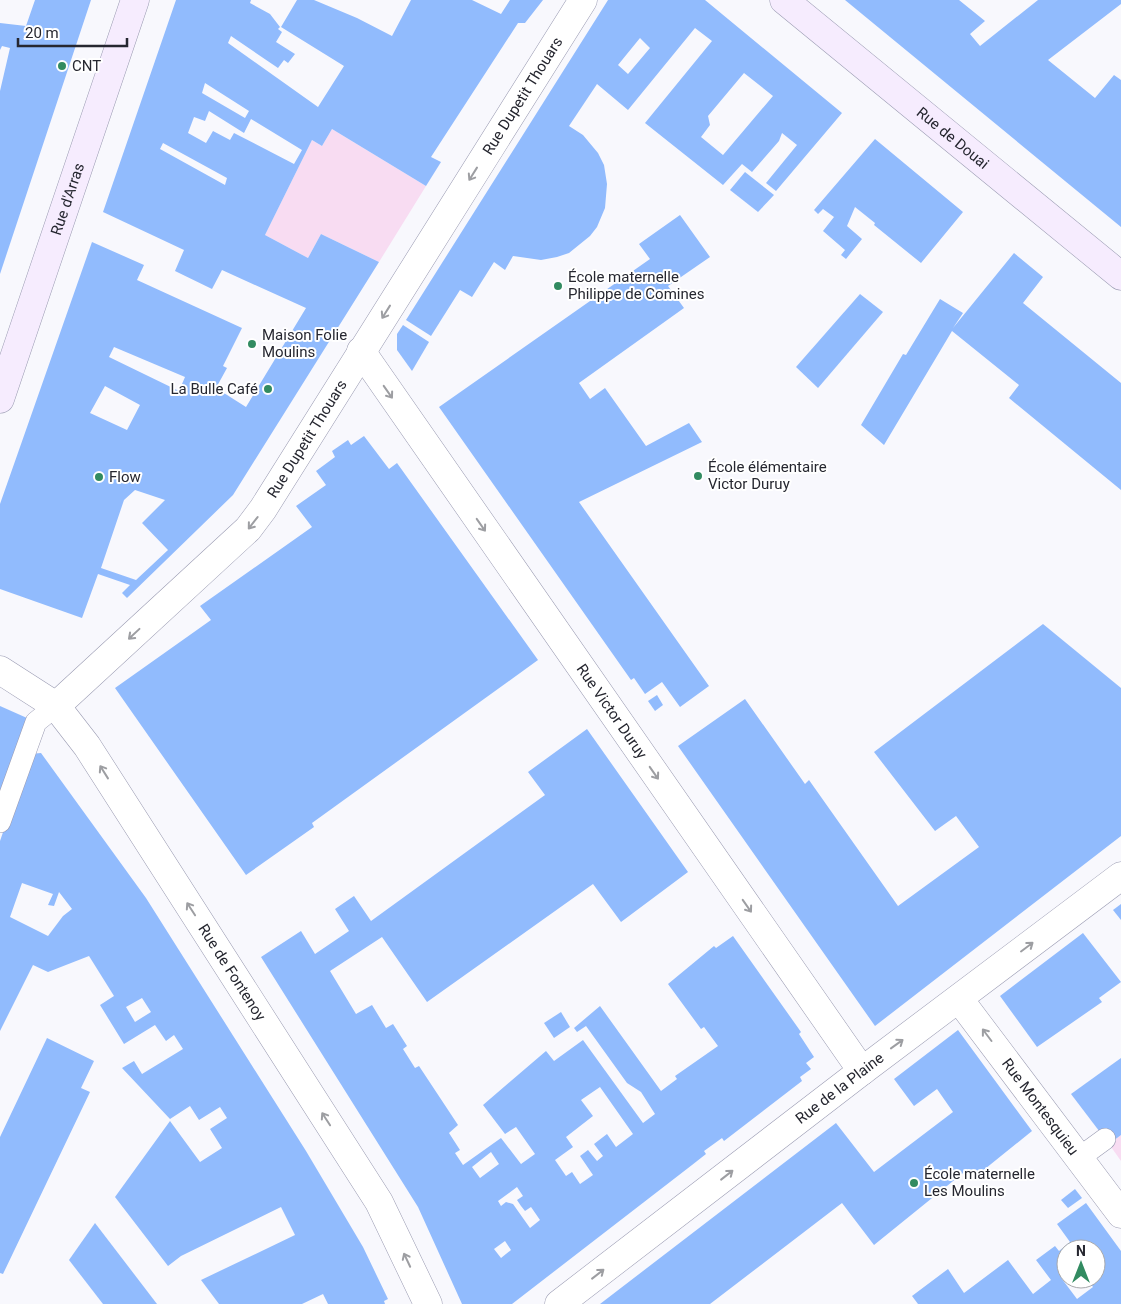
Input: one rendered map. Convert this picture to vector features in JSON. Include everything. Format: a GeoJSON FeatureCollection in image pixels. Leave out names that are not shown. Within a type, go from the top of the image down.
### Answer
{"type":"FeatureCollection","features":[{"type":"Feature","properties":{"kind":"street","name":"Rue d'Arras"},"geometry":{"type":"LineString","coordinates":[[0,399],[135,0]]}},
{"type":"Feature","properties":{"kind":"street","name":"Rue Dupetit Thouars"},"geometry":{"type":"LineString","coordinates":[[56,706],[248,529],[263,509],[583,0]]}},
{"type":"Feature","properties":{"kind":"street","name":"Rue de Douai"},"geometry":{"type":"LineString","coordinates":[[784,0],[1121,276]]}},
{"type":"Feature","properties":{"kind":"street","name":"Rue Victor Duruy"},"geometry":{"type":"LineString","coordinates":[[361,351],[862,1071]]}},
{"type":"Feature","properties":{"kind":"street","name":"Rue de Fontenoy"},"geometry":{"type":"LineString","coordinates":[[0,670],[56,706],[87,746],[379,1202],[428,1304]]}},
{"type":"Feature","properties":{"kind":"street","name":"Rue de la Plaine"},"geometry":{"type":"LineString","coordinates":[[559,1304],[862,1071],[1121,876]]}},
{"type":"Feature","properties":{"kind":"street","name":"Rue Montesquieu"},"geometry":{"type":"LineString","coordinates":[[959,999],[1121,1214]]}},
{"type":"Feature","properties":{"kind":"lane"},"geometry":{"type":"LineString","coordinates":[[0,822],[36,722],[56,706]]}},
{"type":"Feature","properties":{"kind":"lane"},"geometry":{"type":"LineString","coordinates":[[1079,1158],[1105,1139]]}},
{"type":"Feature","properties":{"kind":"shaded area"},"geometry":{"type":"Polygon","coordinates":[[[332,129],[426,186],[379,262],[321,234],[308,258],[265,235],[312,140],[322,146],[332,129]]]}},
{"type":"Feature","properties":{"kind":"shaded area"},"geometry":{"type":"Polygon","coordinates":[[[1121,1135],[1121,1161],[1109,1144],[1121,1135]]]}},
{"type":"Feature","properties":{"kind":"building"},"geometry":{"type":"Polygon","coordinates":[[[35,0],[91,0],[0,274],[0,91],[10,48],[2,46],[0,50],[0,23],[26,26],[35,0]]]}},
{"type":"Feature","properties":{"kind":"building"},"geometry":{"type":"Polygon","coordinates":[[[176,0],[251,0],[250,3],[270,14],[280,27],[278,29],[282,32],[276,42],[295,54],[288,63],[284,60],[278,68],[231,36],[228,43],[318,107],[344,66],[281,27],[297,0],[314,0],[357,18],[392,36],[411,0],[472,0],[501,14],[510,0],[543,0],[525,23],[518,23],[431,157],[441,162],[426,186],[332,129],[322,146],[312,140],[265,235],[308,258],[321,234],[379,262],[233,495],[127,598],[122,593],[130,585],[98,574],[82,618],[0,589],[0,504],[92,242],[144,265],[137,280],[242,328],[223,366],[227,368],[216,388],[246,407],[306,308],[222,270],[212,289],[175,271],[184,250],[103,212],[176,0]],[[205,83],[202,93],[245,118],[249,111],[205,83]],[[209,111],[205,121],[194,117],[188,133],[206,143],[213,131],[230,140],[234,133],[294,164],[302,150],[251,119],[244,133],[209,111]],[[163,143],[160,149],[225,185],[227,178],[163,143]],[[114,347],[109,357],[179,391],[185,377],[114,347]],[[105,386],[90,413],[127,430],[140,405],[105,386]],[[135,490],[124,500],[101,568],[136,580],[168,550],[142,523],[165,500],[135,490]]]}},
{"type":"Feature","properties":{"kind":"building"},"geometry":{"type":"Polygon","coordinates":[[[608,0],[705,0],[842,113],[776,191],[766,183],[797,145],[782,133],[779,141],[752,172],[742,164],[723,185],[645,123],[712,41],[695,28],[628,110],[597,84],[569,126],[583,135],[598,153],[604,165],[607,184],[605,208],[597,227],[590,236],[569,253],[557,257],[541,260],[513,256],[505,270],[494,262],[472,297],[460,290],[431,336],[406,320],[608,0]],[[640,38],[618,65],[628,74],[650,48],[640,38]],[[744,73],[708,116],[710,125],[701,137],[723,155],[773,96],[744,73]]]}},
{"type":"Feature","properties":{"kind":"building"},"geometry":{"type":"Polygon","coordinates":[[[845,0],[959,0],[985,21],[970,34],[980,46],[1038,0],[1121,0],[1121,4],[1048,60],[1095,98],[1114,75],[1121,80],[1121,227],[845,0]]]}},
{"type":"Feature","properties":{"kind":"building"},"geometry":{"type":"Polygon","coordinates":[[[875,139],[963,212],[921,263],[855,207],[847,226],[862,239],[846,259],[841,255],[845,250],[823,231],[834,217],[823,209],[818,214],[814,210],[875,139]]]}},
{"type":"Feature","properties":{"kind":"building"},"geometry":{"type":"Polygon","coordinates":[[[745,172],[774,195],[758,212],[730,190],[745,172]]]}},
{"type":"Feature","properties":{"kind":"building"},"geometry":{"type":"Polygon","coordinates":[[[680,215],[710,257],[668,286],[684,308],[579,383],[590,399],[605,388],[646,446],[689,423],[702,442],[579,502],[709,686],[680,707],[662,682],[645,694],[634,678],[631,680],[439,407],[650,259],[639,244],[680,215]]]}},
{"type":"Feature","properties":{"kind":"building"},"geometry":{"type":"Polygon","coordinates":[[[1014,253],[1043,277],[1023,303],[1121,383],[1121,490],[1009,398],[1019,385],[952,331],[884,445],[861,425],[903,354],[906,355],[940,299],[963,313],[953,328],[1014,253]]]}},
{"type":"Feature","properties":{"kind":"building"},"geometry":{"type":"Polygon","coordinates":[[[860,294],[883,312],[818,388],[796,367],[860,294]]]}},
{"type":"Feature","properties":{"kind":"building"},"geometry":{"type":"Polygon","coordinates":[[[403,325],[429,342],[412,371],[397,350],[397,334],[403,325]]]}},
{"type":"Feature","properties":{"kind":"building"},"geometry":{"type":"Polygon","coordinates":[[[364,436],[389,469],[397,463],[538,660],[312,823],[314,827],[246,875],[115,688],[211,620],[200,606],[312,527],[296,506],[326,485],[316,471],[335,457],[332,451],[348,440],[351,445],[364,436]]]}},
{"type":"Feature","properties":{"kind":"building"},"geometry":{"type":"Polygon","coordinates":[[[1043,624],[1121,688],[1121,836],[875,1026],[678,746],[745,699],[805,784],[809,780],[898,906],[979,847],[956,816],[935,831],[874,752],[1043,624]]]}},
{"type":"Feature","properties":{"kind":"building"},"geometry":{"type":"Polygon","coordinates":[[[657,695],[663,705],[655,711],[648,701],[657,695]]]}},
{"type":"Feature","properties":{"kind":"building"},"geometry":{"type":"Polygon","coordinates":[[[0,706],[27,718],[0,795],[0,706]]]}},
{"type":"Feature","properties":{"kind":"building"},"geometry":{"type":"Polygon","coordinates":[[[587,729],[688,872],[621,922],[593,884],[427,1002],[382,937],[330,971],[356,1014],[372,1005],[386,1028],[393,1024],[407,1046],[403,1049],[415,1068],[419,1066],[458,1125],[449,1133],[460,1150],[455,1153],[463,1165],[501,1138],[521,1164],[535,1154],[516,1127],[505,1134],[483,1105],[546,1051],[554,1061],[583,1040],[643,1123],[655,1114],[641,1092],[627,1083],[586,1026],[577,1032],[574,1028],[600,1006],[661,1091],[677,1079],[675,1076],[718,1046],[704,1027],[701,1029],[668,984],[714,946],[716,948],[733,936],[801,1032],[799,1034],[814,1057],[806,1063],[811,1069],[800,1077],[802,1081],[724,1141],[722,1138],[704,1151],[706,1154],[512,1304],[462,1304],[418,1207],[261,957],[301,931],[315,954],[349,931],[335,909],[354,896],[371,921],[545,795],[528,772],[587,729]],[[600,1087],[581,1100],[593,1116],[566,1137],[573,1147],[555,1160],[566,1176],[572,1172],[580,1184],[593,1175],[580,1156],[588,1150],[597,1161],[603,1156],[594,1144],[607,1134],[616,1147],[633,1134],[600,1087]],[[491,1152],[472,1167],[480,1178],[499,1164],[491,1152]],[[517,1187],[498,1201],[501,1206],[506,1202],[513,1204],[530,1228],[540,1220],[531,1207],[525,1211],[521,1206],[517,1200],[523,1196],[517,1187]],[[505,1241],[494,1249],[501,1258],[511,1250],[505,1241]]]}},
{"type":"Feature","properties":{"kind":"building"},"geometry":{"type":"Polygon","coordinates":[[[41,753],[146,898],[306,1151],[363,1247],[388,1299],[384,1301],[385,1304],[328,1304],[323,1294],[302,1304],[219,1304],[201,1280],[295,1235],[281,1207],[181,1256],[168,1266],[115,1197],[170,1121],[200,1162],[222,1148],[210,1129],[227,1118],[220,1107],[199,1120],[190,1106],[170,1119],[122,1068],[134,1061],[142,1074],[183,1049],[174,1035],[166,1041],[155,1025],[124,1044],[100,1005],[114,996],[89,956],[48,972],[33,965],[0,1031],[0,841],[30,754],[41,753]],[[22,883],[10,917],[48,936],[63,916],[72,909],[59,892],[54,906],[48,905],[53,894],[22,883]],[[142,998],[126,1007],[135,1022],[151,1012],[142,998]]]}},
{"type":"Feature","properties":{"kind":"building"},"geometry":{"type":"Polygon","coordinates":[[[1121,904],[1121,920],[1113,910],[1121,904]]]}},
{"type":"Feature","properties":{"kind":"building"},"geometry":{"type":"Polygon","coordinates":[[[1083,933],[1121,982],[1099,998],[1102,1002],[1037,1047],[1000,996],[1083,933]]]}},
{"type":"Feature","properties":{"kind":"building"},"geometry":{"type":"Polygon","coordinates":[[[561,1012],[570,1027],[554,1038],[544,1023],[561,1012]]]}},
{"type":"Feature","properties":{"kind":"building"},"geometry":{"type":"Polygon","coordinates":[[[958,1030],[1032,1131],[970,1181],[963,1173],[874,1245],[842,1203],[710,1304],[600,1304],[836,1123],[874,1172],[953,1112],[937,1089],[914,1106],[894,1079],[958,1030]]]}},
{"type":"Feature","properties":{"kind":"building"},"geometry":{"type":"Polygon","coordinates":[[[47,1038],[94,1061],[81,1088],[90,1092],[3,1274],[0,1273],[0,1137],[47,1038]]]}},
{"type":"Feature","properties":{"kind":"building"},"geometry":{"type":"Polygon","coordinates":[[[1121,1058],[1121,1135],[1109,1144],[1071,1094],[1121,1058]]]}},
{"type":"Feature","properties":{"kind":"building"},"geometry":{"type":"Polygon","coordinates":[[[1075,1189],[1082,1198],[1068,1208],[1061,1200],[1075,1189]]]}},
{"type":"Feature","properties":{"kind":"building"},"geometry":{"type":"Polygon","coordinates":[[[1086,1203],[1121,1251],[1121,1304],[918,1304],[912,1296],[948,1269],[964,1293],[1008,1260],[1033,1294],[1051,1280],[1036,1260],[1055,1246],[1056,1289],[1070,1289],[1077,1299],[1090,1289],[1106,1289],[1106,1239],[1068,1239],[1057,1224],[1086,1203]]]}},
{"type":"Feature","properties":{"kind":"building"},"geometry":{"type":"Polygon","coordinates":[[[95,1223],[157,1304],[103,1304],[69,1260],[95,1223]]]}},
{"type":"Feature","properties":{"kind":"place","name":"CNT"},"geometry":{"type":"Point","coordinates":[62,66]}},
{"type":"Feature","properties":{"kind":"place","name":"École maternelle Philippe de Comines"},"geometry":{"type":"Point","coordinates":[558,286]}},
{"type":"Feature","properties":{"kind":"place","name":"Maison Folie Moulins"},"geometry":{"type":"Point","coordinates":[252,344]}},
{"type":"Feature","properties":{"kind":"place","name":"La Bulle Café"},"geometry":{"type":"Point","coordinates":[268,389]}},
{"type":"Feature","properties":{"kind":"place","name":"École élémentaire Victor Duruy"},"geometry":{"type":"Point","coordinates":[698,476]}},
{"type":"Feature","properties":{"kind":"place","name":"Flow"},"geometry":{"type":"Point","coordinates":[99,477]}},
{"type":"Feature","properties":{"kind":"place","name":"École maternelle Les Moulins"},"geometry":{"type":"Point","coordinates":[914,1183]}}]}
